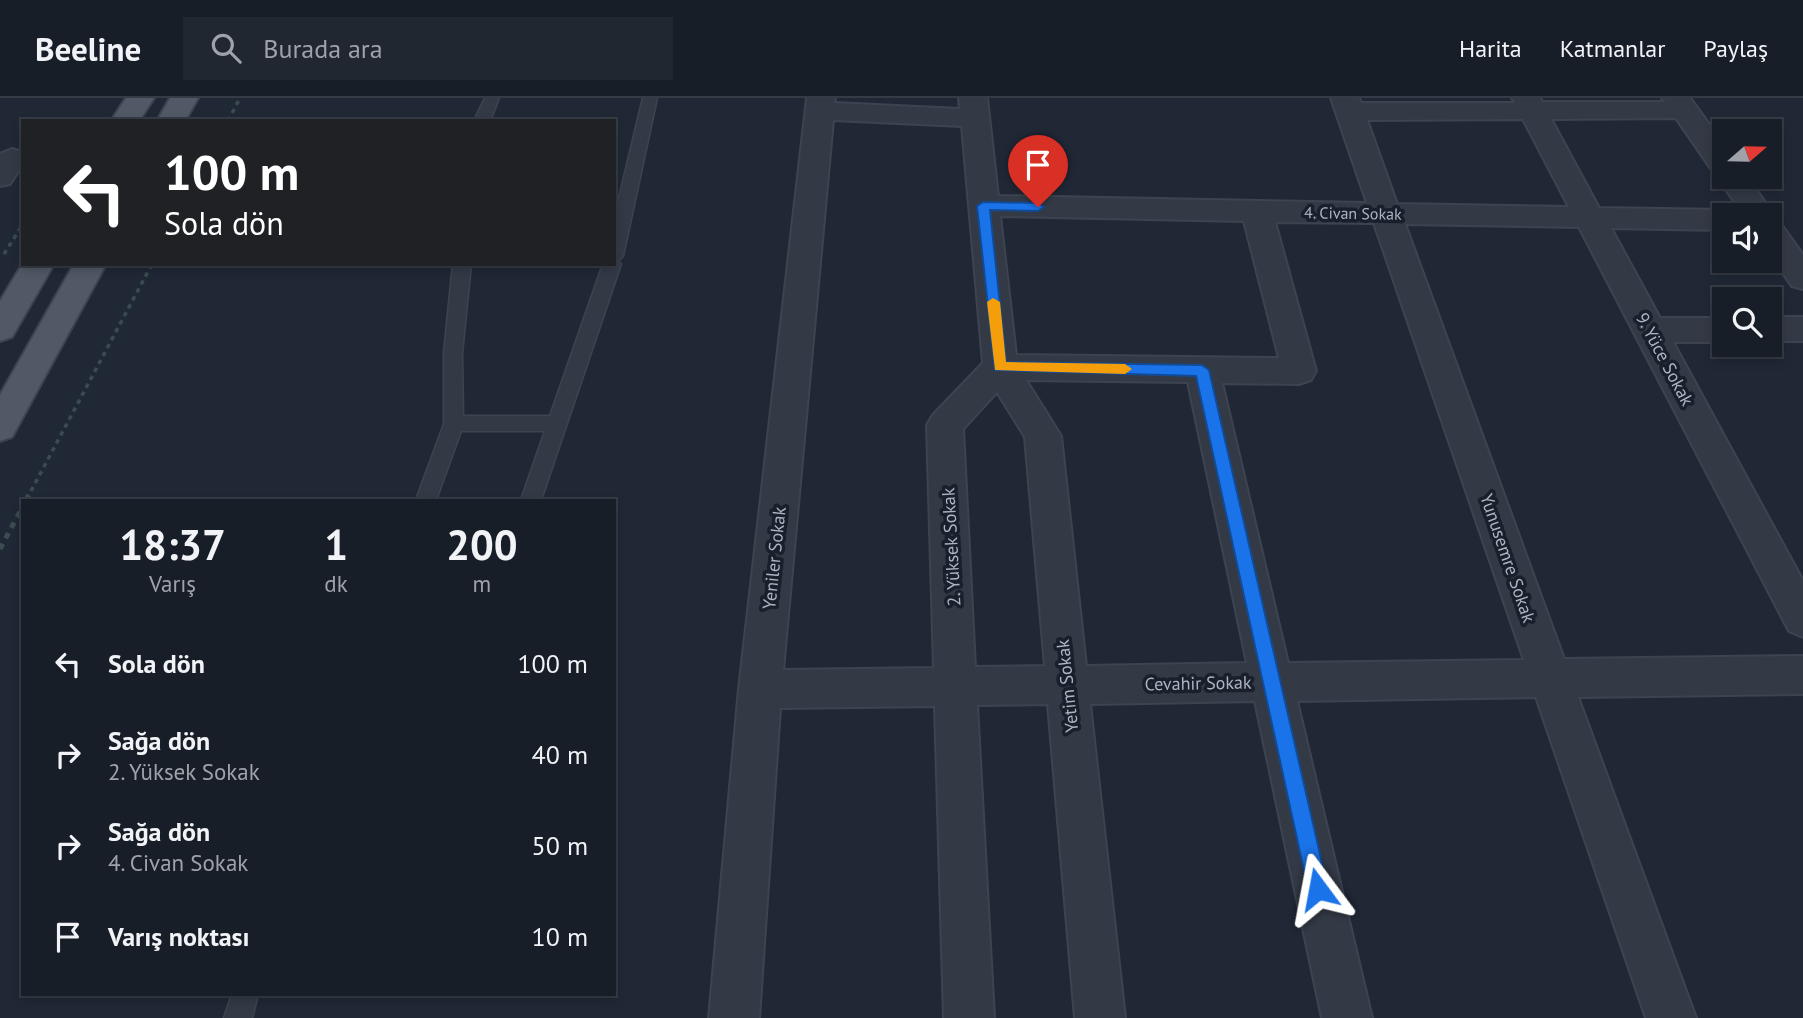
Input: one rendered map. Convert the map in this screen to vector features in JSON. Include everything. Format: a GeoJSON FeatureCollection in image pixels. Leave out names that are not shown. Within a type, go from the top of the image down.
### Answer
{"type":"FeatureCollection","features":[{"type":"Feature","properties":{"kind":"main road"},"geometry":{"type":"LineString","coordinates":[[126,119],[139,98]]}},
{"type":"Feature","properties":{"kind":"main road"},"geometry":{"type":"LineString","coordinates":[[172,119],[184,98]]}},
{"type":"Feature","properties":{"kind":"main road"},"geometry":{"type":"LineString","coordinates":[[0,329],[37,266]]}},
{"type":"Feature","properties":{"kind":"main road"},"geometry":{"type":"LineString","coordinates":[[0,427],[89,266]]}},
{"type":"Feature","properties":{"kind":"street"},"geometry":{"type":"LineString","coordinates":[[1347,105],[1680,104],[1712,149]]}},
{"type":"Feature","properties":{"kind":"street"},"geometry":{"type":"LineString","coordinates":[[820,105],[973,108],[1000,367],[1299,371],[1257,211]]}},
{"type":"Feature","properties":{"kind":"street","name":"Yeniler Sokak"},"geometry":{"type":"LineString","coordinates":[[734,1018],[760,689],[820,105]]}},
{"type":"Feature","properties":{"kind":"street","name":"Yunusemre Sokak"},"geometry":{"type":"LineString","coordinates":[[1347,105],[1671,1018]]}},
{"type":"Feature","properties":{"kind":"street","name":"9. Yüce Sokak"},"geometry":{"type":"LineString","coordinates":[[1530,105],[1803,619]]}},
{"type":"Feature","properties":{"kind":"street","name":"4. Civan Sokak"},"geometry":{"type":"LineString","coordinates":[[983,206],[1712,220]]}},
{"type":"Feature","properties":{"kind":"street"},"geometry":{"type":"LineString","coordinates":[[1782,248],[1803,278]]}},
{"type":"Feature","properties":{"kind":"street"},"geometry":{"type":"LineString","coordinates":[[1782,329],[1803,329]]}},
{"type":"Feature","properties":{"kind":"street"},"geometry":{"type":"LineString","coordinates":[[1650,330],[1712,330]]}},
{"type":"Feature","properties":{"kind":"street","name":"Yetim Sokak"},"geometry":{"type":"LineString","coordinates":[[1000,367],[1044,436],[1100,1018]]}},
{"type":"Feature","properties":{"kind":"street","name":"2. Yüksek Sokak"},"geometry":{"type":"LineString","coordinates":[[969,1018],[945,425],[1000,367]]}},
{"type":"Feature","properties":{"kind":"street"},"geometry":{"type":"LineString","coordinates":[[1202,370],[1347,1018]]}},
{"type":"Feature","properties":{"kind":"street","name":"Cevahir Sokak"},"geometry":{"type":"LineString","coordinates":[[760,689],[1803,675]]}},
{"type":"Feature","properties":{"kind":"lane"},"geometry":{"type":"LineString","coordinates":[[483,119],[492,98]]}},
{"type":"Feature","properties":{"kind":"lane"},"geometry":{"type":"LineString","coordinates":[[616,247],[650,98]]}},
{"type":"Feature","properties":{"kind":"lane"},"geometry":{"type":"LineString","coordinates":[[426,499],[454,424],[453,353],[462,266]]}},
{"type":"Feature","properties":{"kind":"lane"},"geometry":{"type":"LineString","coordinates":[[531,499],[611,266]]}},
{"type":"Feature","properties":{"kind":"lane"},"geometry":{"type":"LineString","coordinates":[[454,424],[559,423]]}},
{"type":"Feature","properties":{"kind":"lane"},"geometry":{"type":"LineString","coordinates":[[238,1018],[244,996]]}},
{"type":"Feature","properties":{"kind":"path"},"geometry":{"type":"LineString","coordinates":[[229,119],[240,98]]}},
{"type":"Feature","properties":{"kind":"path"},"geometry":{"type":"LineString","coordinates":[[0,261],[21,227]]}},
{"type":"Feature","properties":{"kind":"path"},"geometry":{"type":"LineString","coordinates":[[27,499],[151,266]]}},
{"type":"Feature","properties":{"kind":"path"},"geometry":{"type":"LineString","coordinates":[[0,549],[21,510]]}},
{"type":"Feature","properties":{"kind":"slow traffic"},"geometry":{"type":"LineString","coordinates":[[993,302],[1000,367],[1125,369]]}},
{"type":"Feature","properties":{"kind":"route"},"geometry":{"type":"LineString","coordinates":[[1038,207],[983,206],[1000,367],[1202,370],[1318,889]]}}]}
